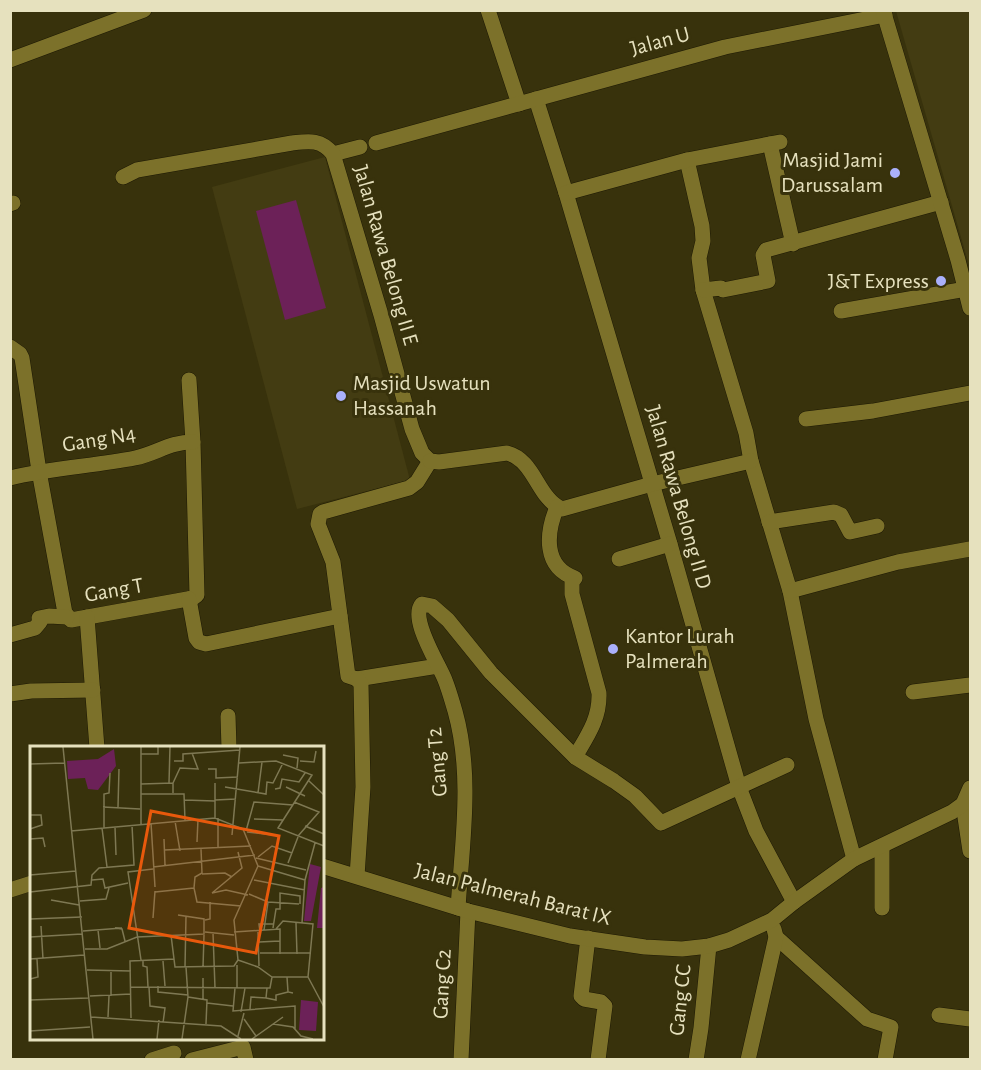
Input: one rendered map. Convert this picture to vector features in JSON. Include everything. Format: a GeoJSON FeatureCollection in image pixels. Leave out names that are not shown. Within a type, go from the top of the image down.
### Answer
{"type":"FeatureCollection","features":[{"type":"Feature","properties":{"kind":"street"},"geometry":{"type":"LineString","coordinates":[[10,60],[144,10]]}},
{"type":"Feature","properties":{"kind":"street"},"geometry":{"type":"LineString","coordinates":[[376,143],[519,104],[488,10]]}},
{"type":"Feature","properties":{"kind":"street"},"geometry":{"type":"LineString","coordinates":[[884,13],[967,284],[970,308]]}},
{"type":"Feature","properties":{"kind":"street","name":"Jalan U"},"geometry":{"type":"LineString","coordinates":[[519,104],[725,47],[884,13]]}},
{"type":"Feature","properties":{"kind":"street","name":"Jalan Rawa Belong II D"},"geometry":{"type":"LineString","coordinates":[[536,99],[670,543],[707,681],[739,787],[756,831],[794,902]]}},
{"type":"Feature","properties":{"kind":"street"},"geometry":{"type":"LineString","coordinates":[[123,177],[128,173],[145,168],[312,140],[327,146],[333,154]]}},
{"type":"Feature","properties":{"kind":"street"},"geometry":{"type":"LineString","coordinates":[[566,193],[687,160],[775,143],[793,244]]}},
{"type":"Feature","properties":{"kind":"street","name":"Jalan Rawa Belong II E"},"geometry":{"type":"LineString","coordinates":[[360,147],[333,154],[378,304],[412,429],[422,453],[430,461]]}},
{"type":"Feature","properties":{"kind":"street"},"geometry":{"type":"LineString","coordinates":[[687,160],[702,226],[703,241],[699,258],[703,290],[790,591],[816,719],[854,859]]}},
{"type":"Feature","properties":{"kind":"street"},"geometry":{"type":"LineString","coordinates":[[703,290],[721,288],[723,290],[768,281],[763,255],[766,250],[941,202]]}},
{"type":"Feature","properties":{"kind":"street"},"geometry":{"type":"LineString","coordinates":[[841,311],[967,284]]}},
{"type":"Feature","properties":{"kind":"street","name":"Gang T"},"geometry":{"type":"LineString","coordinates":[[14,352],[67,617],[73,620],[189,599]]}},
{"type":"Feature","properties":{"kind":"street"},"geometry":{"type":"LineString","coordinates":[[189,380],[197,596],[189,599],[196,638],[202,644],[339,616]]}},
{"type":"Feature","properties":{"kind":"street"},"geometry":{"type":"LineString","coordinates":[[806,419],[873,411],[970,393]]}},
{"type":"Feature","properties":{"kind":"street","name":"Gang N4"},"geometry":{"type":"LineString","coordinates":[[10,478],[39,471],[120,461],[151,454],[174,443],[193,442]]}},
{"type":"Feature","properties":{"kind":"street"},"geometry":{"type":"LineString","coordinates":[[438,666],[357,679],[346,674],[333,562],[318,524],[320,514],[409,488],[417,482],[430,461],[439,462],[507,453],[515,455],[527,467],[549,501],[562,509],[652,484],[751,461]]}},
{"type":"Feature","properties":{"kind":"street"},"geometry":{"type":"LineString","coordinates":[[557,507],[550,526],[550,548],[553,559],[562,572],[575,578],[572,582],[572,594],[599,693],[600,706],[597,718],[575,757],[635,796],[661,823],[787,765]]}},
{"type":"Feature","properties":{"kind":"street"},"geometry":{"type":"LineString","coordinates":[[769,522],[834,512],[841,515],[850,532],[877,526]]}},
{"type":"Feature","properties":{"kind":"street"},"geometry":{"type":"LineString","coordinates":[[619,559],[670,543]]}},
{"type":"Feature","properties":{"kind":"street"},"geometry":{"type":"LineString","coordinates":[[790,591],[898,562],[970,549]]}},
{"type":"Feature","properties":{"kind":"street","name":"Gang T2"},"geometry":{"type":"LineString","coordinates":[[463,910],[466,782],[460,730],[445,679],[431,652],[419,618],[418,608],[422,604],[429,604],[439,611],[456,628],[491,673],[575,757]]}},
{"type":"Feature","properties":{"kind":"street"},"geometry":{"type":"LineString","coordinates":[[10,635],[35,628],[40,622],[39,618],[67,617]]}},
{"type":"Feature","properties":{"kind":"street"},"geometry":{"type":"LineString","coordinates":[[87,617],[97,746]]}},
{"type":"Feature","properties":{"kind":"street"},"geometry":{"type":"LineString","coordinates":[[357,679],[361,684],[363,787],[357,876]]}},
{"type":"Feature","properties":{"kind":"street"},"geometry":{"type":"LineString","coordinates":[[913,692],[970,685]]}},
{"type":"Feature","properties":{"kind":"street"},"geometry":{"type":"LineString","coordinates":[[10,694],[31,691],[93,690]]}},
{"type":"Feature","properties":{"kind":"street"},"geometry":{"type":"LineString","coordinates":[[228,716],[229,746]]}},
{"type":"Feature","properties":{"kind":"street"},"geometry":{"type":"LineString","coordinates":[[968,796],[970,851]]}},
{"type":"Feature","properties":{"kind":"street","name":"Jalan Palmerah Barat IX"},"geometry":{"type":"LineString","coordinates":[[324,867],[463,910],[570,936],[682,950],[729,940],[772,920],[854,859],[952,812],[968,796]]}},
{"type":"Feature","properties":{"kind":"street"},"geometry":{"type":"LineString","coordinates":[[882,846],[882,908]]}},
{"type":"Feature","properties":{"kind":"street"},"geometry":{"type":"LineString","coordinates":[[10,890],[30,884]]}},
{"type":"Feature","properties":{"kind":"street","name":"Gang C2"},"geometry":{"type":"LineString","coordinates":[[461,1059],[463,910]]}},
{"type":"Feature","properties":{"kind":"street"},"geometry":{"type":"LineString","coordinates":[[748,1059],[776,937],[772,920]]}},
{"type":"Feature","properties":{"kind":"street"},"geometry":{"type":"LineString","coordinates":[[776,937],[867,1019],[891,1027],[885,1059]]}},
{"type":"Feature","properties":{"kind":"street"},"geometry":{"type":"LineString","coordinates":[[588,938],[581,996],[584,999],[601,1002],[605,1006],[598,1059]]}},
{"type":"Feature","properties":{"kind":"street","name":"Gang CC"},"geometry":{"type":"LineString","coordinates":[[696,1059],[709,946]]}},
{"type":"Feature","properties":{"kind":"street"},"geometry":{"type":"LineString","coordinates":[[939,1015],[970,1020]]}},
{"type":"Feature","properties":{"kind":"street"},"geometry":{"type":"LineString","coordinates":[[152,1059],[173,1050]]}},
{"type":"Feature","properties":{"kind":"street"},"geometry":{"type":"LineString","coordinates":[[192,1059],[244,1053]]}},
{"type":"Feature","properties":{"kind":"shaded area"},"geometry":{"type":"Polygon","coordinates":[[[896,11],[970,11],[970,265],[969,265],[896,11]]]}},
{"type":"Feature","properties":{"kind":"shaded area"},"geometry":{"type":"Polygon","coordinates":[[[325,157],[410,480],[297,509],[212,187],[325,157]]]}},
{"type":"Feature","properties":{"kind":"shaded area"},"geometry":{"type":"Polygon","coordinates":[[[296,200],[326,308],[285,320],[256,211],[296,200]]]}},
{"type":"Feature","properties":{"kind":"place","name":"Masjid Jami Darussalam"},"geometry":{"type":"Point","coordinates":[895,173]}},
{"type":"Feature","properties":{"kind":"place","name":"J&T Express"},"geometry":{"type":"Point","coordinates":[941,281]}},
{"type":"Feature","properties":{"kind":"place","name":"Masjid Uswatun Hassanah"},"geometry":{"type":"Point","coordinates":[341,396]}},
{"type":"Feature","properties":{"kind":"place","name":"Kantor Lurah Palmerah"},"geometry":{"type":"Point","coordinates":[613,649]}}]}
